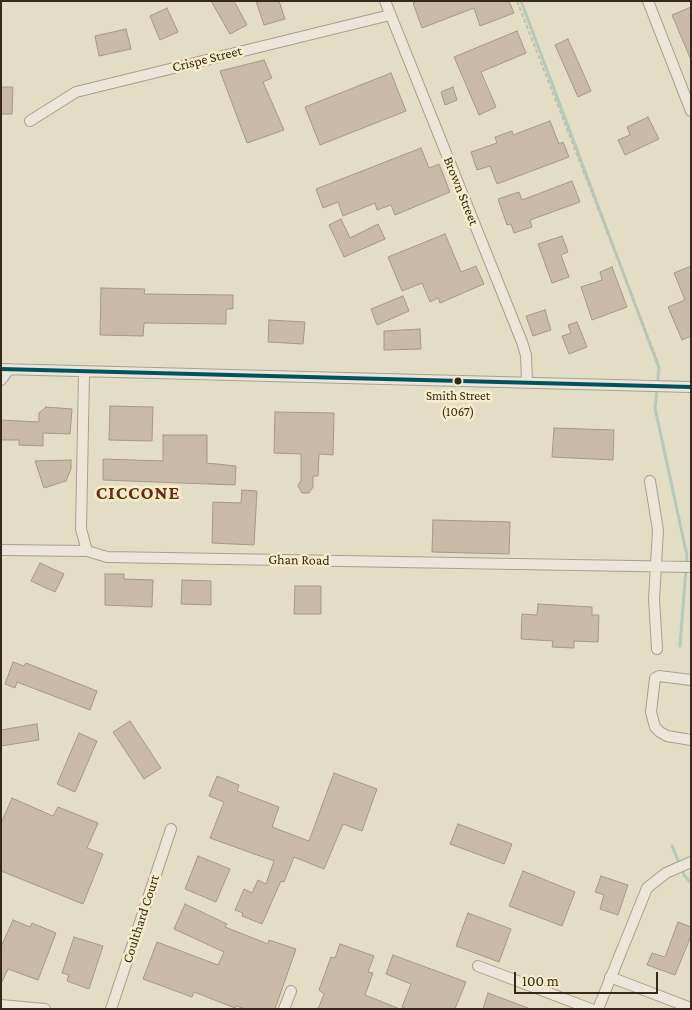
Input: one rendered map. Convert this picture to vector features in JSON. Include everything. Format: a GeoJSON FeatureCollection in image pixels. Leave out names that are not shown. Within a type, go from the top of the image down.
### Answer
{"type":"FeatureCollection","features":[{"type":"Feature","properties":{"kind":"street","name":"Brown Street"},"geometry":{"type":"LineString","coordinates":[[385,1],[522,342],[526,354],[527,382]]}},
{"type":"Feature","properties":{"kind":"street"},"geometry":{"type":"LineString","coordinates":[[648,1],[691,111]]}},
{"type":"Feature","properties":{"kind":"street","name":"Crispe Street"},"geometry":{"type":"LineString","coordinates":[[30,121],[76,92],[390,15]]}},
{"type":"Feature","properties":{"kind":"street"},"geometry":{"type":"LineString","coordinates":[[1,380],[5,369],[84,373],[626,384],[690,387]]}},
{"type":"Feature","properties":{"kind":"street"},"geometry":{"type":"LineString","coordinates":[[84,373],[81,529],[87,551]]}},
{"type":"Feature","properties":{"kind":"street"},"geometry":{"type":"LineString","coordinates":[[650,480],[658,530],[654,566],[657,649]]}},
{"type":"Feature","properties":{"kind":"street","name":"Ghan Road"},"geometry":{"type":"LineString","coordinates":[[1,550],[87,551],[107,557],[691,567]]}},
{"type":"Feature","properties":{"kind":"street"},"geometry":{"type":"LineString","coordinates":[[691,680],[664,676],[655,678],[652,712],[655,727],[660,732],[667,736],[691,740]]}},
{"type":"Feature","properties":{"kind":"street","name":"Coulthard Court"},"geometry":{"type":"LineString","coordinates":[[112,1009],[171,829]]}},
{"type":"Feature","properties":{"kind":"street"},"geometry":{"type":"LineString","coordinates":[[598,1009],[647,888],[675,868],[691,862]]}},
{"type":"Feature","properties":{"kind":"street"},"geometry":{"type":"LineString","coordinates":[[478,966],[591,1009]]}},
{"type":"Feature","properties":{"kind":"street"},"geometry":{"type":"LineString","coordinates":[[610,977],[691,1008]]}},
{"type":"Feature","properties":{"kind":"street"},"geometry":{"type":"LineString","coordinates":[[284,1009],[291,991]]}},
{"type":"Feature","properties":{"kind":"street"},"geometry":{"type":"LineString","coordinates":[[1,1005],[45,1009]]}},
{"type":"Feature","properties":{"kind":"path"},"geometry":{"type":"LineString","coordinates":[[517,1],[659,365]]}},
{"type":"Feature","properties":{"kind":"building"},"geometry":{"type":"Polygon","coordinates":[[[211,1],[234,1],[247,25],[230,34],[211,1]]]}},
{"type":"Feature","properties":{"kind":"building"},"geometry":{"type":"Polygon","coordinates":[[[256,1],[279,1],[285,19],[264,25],[256,1]]]}},
{"type":"Feature","properties":{"kind":"building"},"geometry":{"type":"Polygon","coordinates":[[[418,1],[509,1],[514,13],[480,26],[474,8],[422,28],[413,3],[418,1]]]}},
{"type":"Feature","properties":{"kind":"building"},"geometry":{"type":"Polygon","coordinates":[[[691,7],[691,60],[672,15],[691,7]]]}},
{"type":"Feature","properties":{"kind":"building"},"geometry":{"type":"Polygon","coordinates":[[[167,8],[178,32],[160,40],[150,16],[167,8]]]}},
{"type":"Feature","properties":{"kind":"building"},"geometry":{"type":"Polygon","coordinates":[[[126,29],[131,49],[99,56],[95,36],[126,29]]]}},
{"type":"Feature","properties":{"kind":"building"},"geometry":{"type":"Polygon","coordinates":[[[517,31],[526,53],[481,72],[496,107],[479,115],[454,57],[517,31]]]}},
{"type":"Feature","properties":{"kind":"building"},"geometry":{"type":"Polygon","coordinates":[[[568,39],[591,91],[578,97],[555,45],[568,39]]]}},
{"type":"Feature","properties":{"kind":"building"},"geometry":{"type":"Polygon","coordinates":[[[264,60],[272,78],[263,82],[284,130],[247,143],[220,71],[264,60]]]}},
{"type":"Feature","properties":{"kind":"building"},"geometry":{"type":"Polygon","coordinates":[[[391,73],[406,111],[320,145],[305,107],[391,73]]]}},
{"type":"Feature","properties":{"kind":"building"},"geometry":{"type":"Polygon","coordinates":[[[1,87],[13,87],[12,114],[1,114],[1,87]]]}},
{"type":"Feature","properties":{"kind":"building"},"geometry":{"type":"Polygon","coordinates":[[[453,87],[457,100],[445,105],[441,92],[453,87]]]}},
{"type":"Feature","properties":{"kind":"building"},"geometry":{"type":"Polygon","coordinates":[[[648,117],[659,139],[625,155],[618,140],[630,135],[627,127],[648,117]]]}},
{"type":"Feature","properties":{"kind":"building"},"geometry":{"type":"Polygon","coordinates":[[[550,121],[559,144],[563,142],[569,157],[497,184],[490,166],[477,170],[471,152],[497,143],[495,137],[512,131],[513,135],[550,121]]]}},
{"type":"Feature","properties":{"kind":"building"},"geometry":{"type":"Polygon","coordinates":[[[421,148],[429,168],[439,164],[450,192],[395,215],[391,205],[377,210],[375,203],[343,216],[338,202],[323,208],[316,189],[421,148]]]}},
{"type":"Feature","properties":{"kind":"building"},"geometry":{"type":"Polygon","coordinates":[[[572,181],[580,202],[530,220],[532,227],[514,233],[511,224],[507,225],[498,199],[519,192],[522,200],[572,181]]]}},
{"type":"Feature","properties":{"kind":"building"},"geometry":{"type":"Polygon","coordinates":[[[341,219],[350,238],[378,224],[385,239],[344,257],[329,225],[341,219]]]}},
{"type":"Feature","properties":{"kind":"building"},"geometry":{"type":"Polygon","coordinates":[[[445,234],[461,272],[476,266],[484,284],[440,303],[438,298],[430,302],[422,283],[402,291],[388,257],[445,234]]]}},
{"type":"Feature","properties":{"kind":"building"},"geometry":{"type":"Polygon","coordinates":[[[562,236],[568,252],[561,255],[569,277],[552,283],[538,244],[562,236]]]}},
{"type":"Feature","properties":{"kind":"building"},"geometry":{"type":"Polygon","coordinates":[[[691,266],[691,336],[682,340],[668,307],[685,300],[674,273],[691,266]]]}},
{"type":"Feature","properties":{"kind":"building"},"geometry":{"type":"Polygon","coordinates":[[[612,267],[627,307],[592,320],[581,287],[602,280],[600,272],[612,267]]]}},
{"type":"Feature","properties":{"kind":"building"},"geometry":{"type":"Polygon","coordinates":[[[101,288],[145,289],[144,294],[233,295],[233,309],[226,309],[226,324],[144,323],[143,336],[100,335],[101,288]]]}},
{"type":"Feature","properties":{"kind":"building"},"geometry":{"type":"Polygon","coordinates":[[[403,296],[409,311],[377,325],[371,309],[403,296]]]}},
{"type":"Feature","properties":{"kind":"building"},"geometry":{"type":"Polygon","coordinates":[[[545,310],[551,330],[533,336],[526,316],[545,310]]]}},
{"type":"Feature","properties":{"kind":"building"},"geometry":{"type":"Polygon","coordinates":[[[269,320],[305,322],[303,344],[268,342],[269,320]]]}},
{"type":"Feature","properties":{"kind":"building"},"geometry":{"type":"Polygon","coordinates":[[[577,322],[587,347],[569,354],[562,336],[571,333],[568,325],[577,322]]]}},
{"type":"Feature","properties":{"kind":"building"},"geometry":{"type":"Polygon","coordinates":[[[420,329],[421,349],[384,350],[384,331],[420,329]]]}},
{"type":"Feature","properties":{"kind":"building"},"geometry":{"type":"Polygon","coordinates":[[[110,406],[153,407],[152,441],[109,440],[110,406]]]}},
{"type":"Feature","properties":{"kind":"building"},"geometry":{"type":"Polygon","coordinates":[[[46,407],[72,409],[70,434],[43,433],[43,446],[19,445],[19,440],[1,440],[1,420],[39,422],[39,413],[46,407]]]}},
{"type":"Feature","properties":{"kind":"building"},"geometry":{"type":"Polygon","coordinates":[[[275,412],[334,413],[333,455],[319,454],[318,476],[313,476],[313,487],[309,493],[302,493],[298,486],[301,480],[301,454],[274,453],[275,412]]]}},
{"type":"Feature","properties":{"kind":"building"},"geometry":{"type":"Polygon","coordinates":[[[554,428],[614,430],[613,460],[552,457],[554,428]]]}},
{"type":"Feature","properties":{"kind":"building"},"geometry":{"type":"Polygon","coordinates":[[[163,435],[207,435],[207,463],[236,466],[235,485],[103,480],[103,459],[163,461],[163,435]]]}},
{"type":"Feature","properties":{"kind":"building"},"geometry":{"type":"Polygon","coordinates":[[[71,460],[71,469],[66,481],[44,488],[35,461],[71,460]]]}},
{"type":"Feature","properties":{"kind":"building"},"geometry":{"type":"Polygon","coordinates":[[[242,490],[257,491],[254,545],[212,543],[213,502],[241,503],[242,490]]]}},
{"type":"Feature","properties":{"kind":"building"},"geometry":{"type":"Polygon","coordinates":[[[433,520],[510,522],[509,554],[432,552],[433,520]]]}},
{"type":"Feature","properties":{"kind":"building"},"geometry":{"type":"Polygon","coordinates":[[[40,563],[64,574],[55,592],[31,581],[40,563]]]}},
{"type":"Feature","properties":{"kind":"building"},"geometry":{"type":"Polygon","coordinates":[[[105,574],[124,574],[124,579],[153,580],[152,607],[105,605],[105,574]]]}},
{"type":"Feature","properties":{"kind":"building"},"geometry":{"type":"Polygon","coordinates":[[[182,580],[211,581],[211,605],[181,604],[182,580]]]}},
{"type":"Feature","properties":{"kind":"building"},"geometry":{"type":"Polygon","coordinates":[[[295,586],[321,586],[321,614],[294,614],[295,586]]]}},
{"type":"Feature","properties":{"kind":"building"},"geometry":{"type":"Polygon","coordinates":[[[538,604],[592,607],[592,615],[599,615],[598,642],[574,641],[574,648],[552,647],[553,641],[521,639],[522,614],[537,615],[538,604]]]}},
{"type":"Feature","properties":{"kind":"building"},"geometry":{"type":"Polygon","coordinates":[[[13,662],[24,666],[26,663],[97,691],[90,710],[17,682],[15,688],[5,684],[13,662]]]}},
{"type":"Feature","properties":{"kind":"building"},"geometry":{"type":"Polygon","coordinates":[[[130,721],[161,768],[144,779],[113,732],[130,721]]]}},
{"type":"Feature","properties":{"kind":"building"},"geometry":{"type":"Polygon","coordinates":[[[37,724],[39,740],[1,746],[1,730],[37,724]]]}},
{"type":"Feature","properties":{"kind":"building"},"geometry":{"type":"Polygon","coordinates":[[[79,733],[97,741],[75,792],[57,784],[79,733]]]}},
{"type":"Feature","properties":{"kind":"building"},"geometry":{"type":"Polygon","coordinates":[[[334,773],[377,789],[362,831],[343,824],[324,869],[294,857],[284,882],[281,881],[262,924],[242,916],[243,913],[235,910],[244,889],[252,893],[258,880],[266,884],[274,861],[210,838],[224,802],[209,796],[217,776],[239,785],[237,791],[279,807],[272,827],[309,841],[334,773]]]}},
{"type":"Feature","properties":{"kind":"building"},"geometry":{"type":"Polygon","coordinates":[[[12,798],[53,816],[58,807],[98,823],[87,848],[103,854],[83,904],[1,871],[1,823],[12,798]]]}},
{"type":"Feature","properties":{"kind":"building"},"geometry":{"type":"Polygon","coordinates":[[[458,824],[512,844],[504,864],[450,844],[458,824]]]}},
{"type":"Feature","properties":{"kind":"building"},"geometry":{"type":"Polygon","coordinates":[[[198,856],[230,869],[216,902],[185,889],[198,856]]]}},
{"type":"Feature","properties":{"kind":"building"},"geometry":{"type":"Polygon","coordinates":[[[523,871],[575,892],[562,926],[509,906],[523,871]]]}},
{"type":"Feature","properties":{"kind":"building"},"geometry":{"type":"Polygon","coordinates":[[[601,876],[628,885],[618,915],[600,909],[604,895],[595,892],[601,876]]]}},
{"type":"Feature","properties":{"kind":"building"},"geometry":{"type":"Polygon","coordinates":[[[185,904],[227,924],[225,927],[268,944],[269,940],[296,949],[275,1009],[246,1009],[236,1006],[235,1008],[194,992],[192,997],[143,979],[157,942],[218,965],[224,952],[174,929],[185,904]]]}},
{"type":"Feature","properties":{"kind":"building"},"geometry":{"type":"Polygon","coordinates":[[[468,913],[511,929],[499,962],[456,946],[468,913]]]}},
{"type":"Feature","properties":{"kind":"building"},"geometry":{"type":"Polygon","coordinates":[[[13,920],[30,927],[32,923],[56,933],[38,980],[8,969],[1,984],[1,947],[13,920]]]}},
{"type":"Feature","properties":{"kind":"building"},"geometry":{"type":"Polygon","coordinates":[[[678,922],[691,927],[691,936],[675,975],[647,965],[652,953],[665,957],[678,922]]]}},
{"type":"Feature","properties":{"kind":"building"},"geometry":{"type":"Polygon","coordinates":[[[74,937],[103,946],[89,989],[67,981],[69,975],[62,973],[74,937]]]}},
{"type":"Feature","properties":{"kind":"building"},"geometry":{"type":"Polygon","coordinates":[[[340,944],[374,956],[368,972],[373,973],[365,995],[400,1009],[318,1009],[324,994],[319,990],[331,957],[335,958],[340,944]]]}},
{"type":"Feature","properties":{"kind":"building"},"geometry":{"type":"Polygon","coordinates":[[[393,955],[466,982],[455,1009],[407,1009],[402,1007],[411,984],[386,974],[393,955]]]}},
{"type":"Feature","properties":{"kind":"building"},"geometry":{"type":"Polygon","coordinates":[[[488,993],[528,1008],[528,1009],[483,1009],[488,993]]]}},
{"type":"Feature","properties":{"kind":"waterway"},"geometry":{"type":"LineString","coordinates":[[521,1],[659,368],[655,408],[687,556],[680,646]]}},
{"type":"Feature","properties":{"kind":"waterway"},"geometry":{"type":"LineString","coordinates":[[672,846],[684,875],[691,883]]}},
{"type":"Feature","properties":{"kind":"transit line"},"geometry":{"type":"LineString","coordinates":[[1,369],[691,387]]}},
{"type":"Feature","properties":{"kind":"place","name":"Smith Street (1067)"},"geometry":{"type":"Point","coordinates":[458,381]}},
{"type":"Feature","properties":{"kind":"district","name":"CICCONE"},"geometry":{"type":"Point","coordinates":[138,493]}}]}
